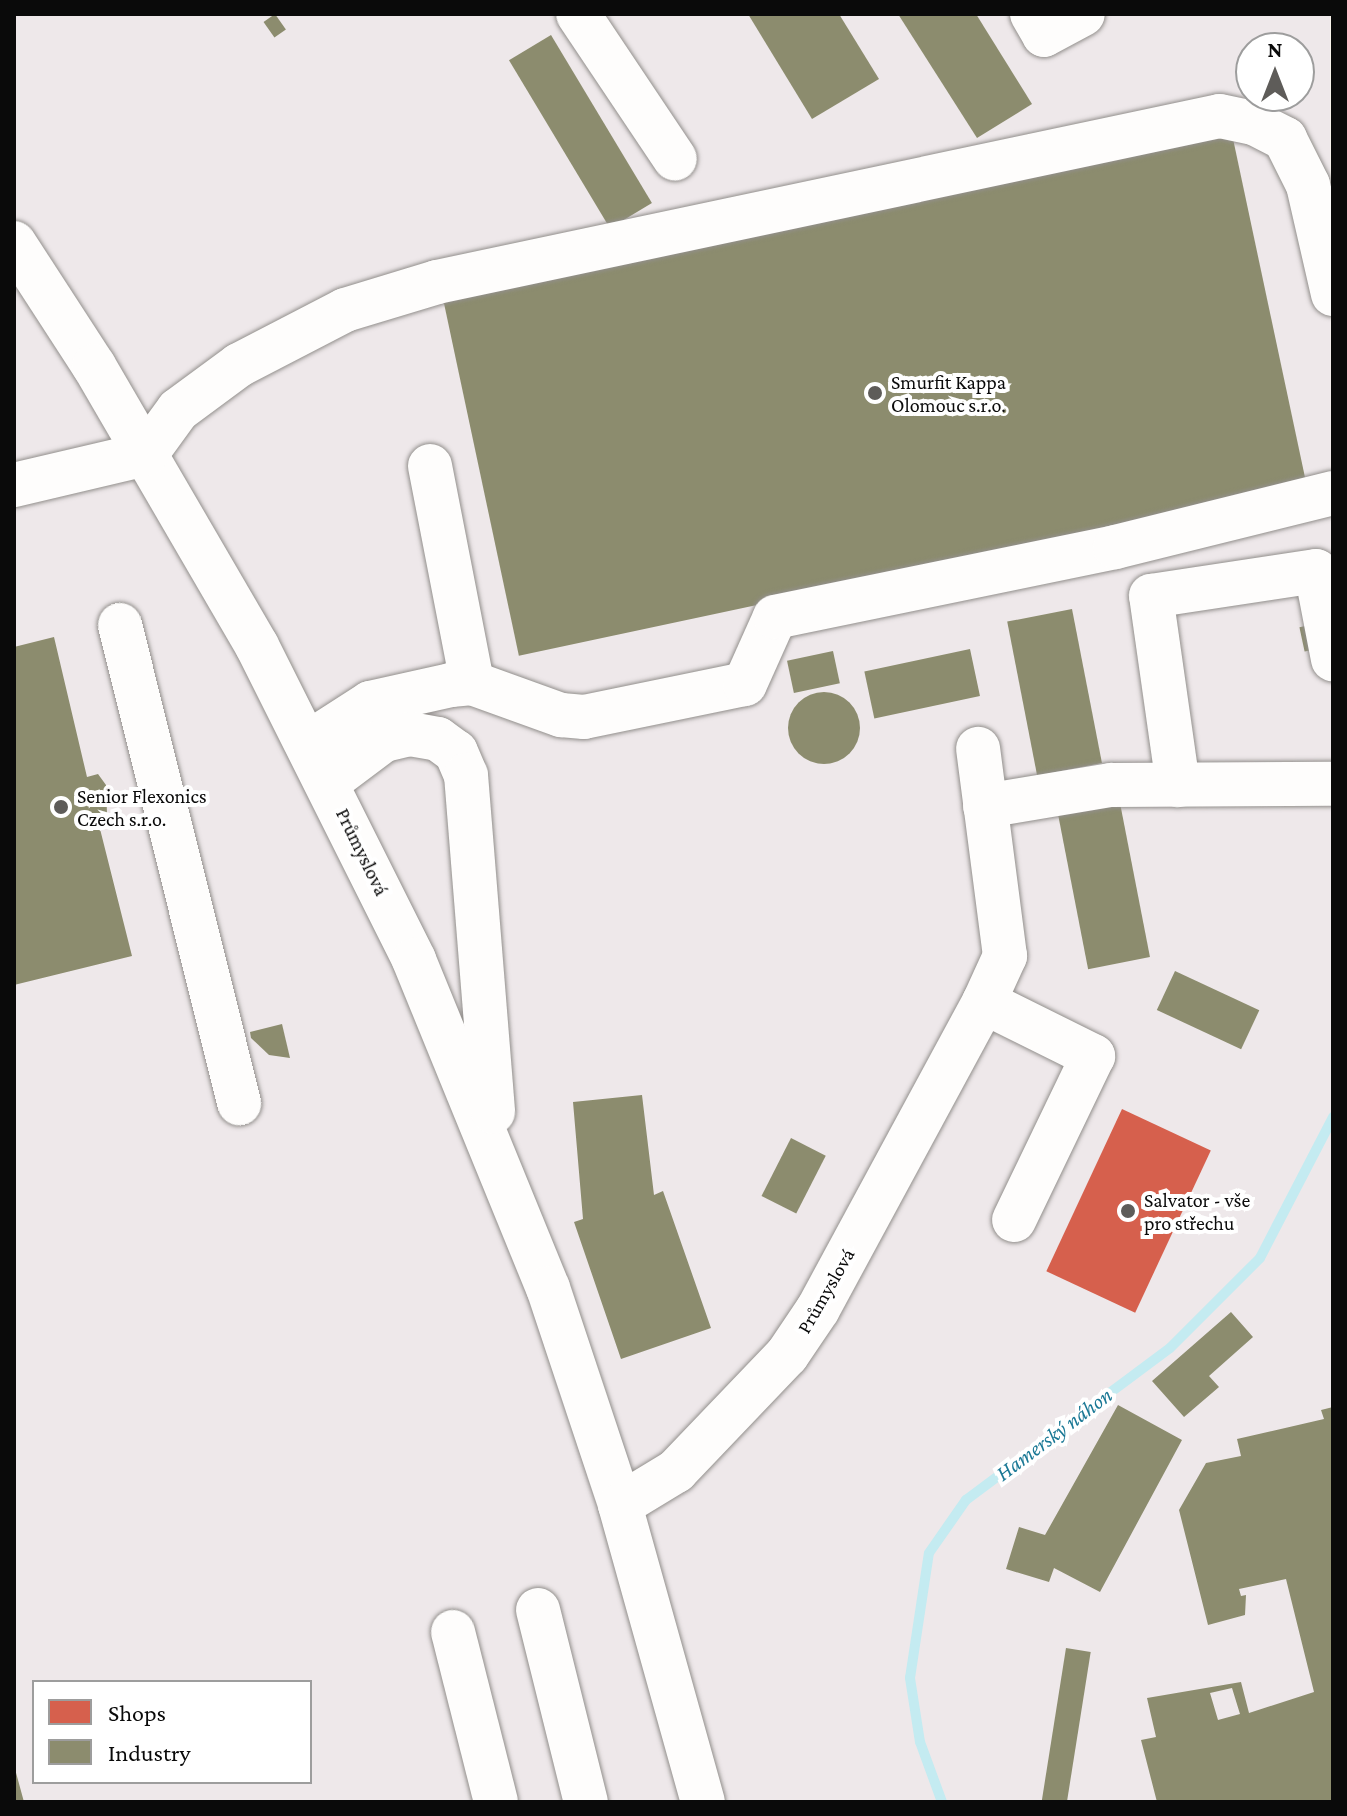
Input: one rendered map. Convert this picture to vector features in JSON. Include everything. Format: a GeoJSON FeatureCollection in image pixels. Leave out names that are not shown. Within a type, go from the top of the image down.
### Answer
{"type":"FeatureCollection","features":[{"type":"Feature","properties":{"kind":"street"},"geometry":{"type":"LineString","coordinates":[[578,14],[675,159]]}},
{"type":"Feature","properties":{"kind":"street"},"geometry":{"type":"LineString","coordinates":[[1032,14],[1044,35],[1083,14]]}},
{"type":"Feature","properties":{"kind":"street"},"geometry":{"type":"LineString","coordinates":[[14,485],[146,454],[178,410],[239,365],[345,310],[437,282],[1220,116],[1254,123],[1285,139],[1308,185],[1333,294]]}},
{"type":"Feature","properties":{"kind":"street","name":"Průmyslová"},"geometry":{"type":"LineString","coordinates":[[14,243],[146,454],[308,743],[414,960],[496,1151],[620,1505],[703,1802]]}},
{"type":"Feature","properties":{"kind":"street"},"geometry":{"type":"LineString","coordinates":[[430,466],[472,683]]}},
{"type":"Feature","properties":{"kind":"street"},"geometry":{"type":"LineString","coordinates":[[308,743],[390,696],[472,683],[561,715],[626,711],[745,684],[775,617],[1115,547],[1333,493]]}},
{"type":"Feature","properties":{"kind":"street"},"geometry":{"type":"LineString","coordinates":[[1178,785],[1151,596],[1316,571],[1333,659]]}},
{"type":"Feature","properties":{"kind":"street"},"geometry":{"type":"LineString","coordinates":[[120,625],[239,1103]]}},
{"type":"Feature","properties":{"kind":"street"},"geometry":{"type":"LineString","coordinates":[[328,782],[384,740],[410,734],[438,739],[456,752],[466,775],[496,1151]]}},
{"type":"Feature","properties":{"kind":"street","name":"Průmyslová"},"geometry":{"type":"LineString","coordinates":[[620,1505],[676,1471],[787,1355],[818,1309],[984,1002],[1005,956],[978,749]]}},
{"type":"Feature","properties":{"kind":"street"},"geometry":{"type":"LineString","coordinates":[[985,806],[1111,785],[1333,784]]}},
{"type":"Feature","properties":{"kind":"street"},"geometry":{"type":"LineString","coordinates":[[984,1002],[1093,1056],[1014,1220]]}},
{"type":"Feature","properties":{"kind":"street"},"geometry":{"type":"LineString","coordinates":[[538,1610],[586,1802]]}},
{"type":"Feature","properties":{"kind":"street"},"geometry":{"type":"LineString","coordinates":[[453,1632],[496,1802]]}},
{"type":"Feature","properties":{"kind":"shaded area"},"geometry":{"type":"Polygon","coordinates":[[[14,14],[1330,14],[1333,1802],[14,1802],[14,14]]]}},
{"type":"Feature","properties":{"kind":"building: Shops","name":"Salvator - vše pro střechu"},"geometry":{"type":"Polygon","coordinates":[[[1122,1109],[1211,1150],[1135,1313],[1046,1271],[1122,1109]]]}},
{"type":"Feature","properties":{"kind":"building: Industry"},"geometry":{"type":"Polygon","coordinates":[[[275,14],[286,30],[274,38],[264,22],[275,14]]]}},
{"type":"Feature","properties":{"kind":"building: Industry"},"geometry":{"type":"Polygon","coordinates":[[[748,14],[839,14],[879,79],[812,119],[748,14]]]}},
{"type":"Feature","properties":{"kind":"building: Industry"},"geometry":{"type":"Polygon","coordinates":[[[898,14],[976,14],[1032,104],[977,138],[898,14]]]}},
{"type":"Feature","properties":{"kind":"building: Industry"},"geometry":{"type":"Polygon","coordinates":[[[551,35],[652,203],[610,228],[509,60],[551,35]]]}},
{"type":"Feature","properties":{"kind":"building: Industry","name":"Smurfit Kappa Olomouc s.r.o."},"geometry":{"type":"Polygon","coordinates":[[[1232,134],[1307,488],[519,656],[444,302],[1232,134]]]}},
{"type":"Feature","properties":{"kind":"building: Industry"},"geometry":{"type":"Polygon","coordinates":[[[1072,609],[1102,763],[1037,776],[1007,622],[1072,609]]]}},
{"type":"Feature","properties":{"kind":"building: Industry"},"geometry":{"type":"Polygon","coordinates":[[[1319,623],[1324,647],[1305,652],[1299,627],[1319,623]]]}},
{"type":"Feature","properties":{"kind":"building: Industry","name":"Senior Flexonics Czech s.r.o."},"geometry":{"type":"Polygon","coordinates":[[[54,637],[87,777],[98,774],[106,785],[107,814],[97,817],[132,956],[14,985],[14,647],[54,637]]]}},
{"type":"Feature","properties":{"kind":"building: Industry"},"geometry":{"type":"Polygon","coordinates":[[[970,649],[980,696],[874,718],[864,671],[970,649]]]}},
{"type":"Feature","properties":{"kind":"building: Industry"},"geometry":{"type":"Polygon","coordinates":[[[833,651],[840,683],[794,693],[787,661],[833,651]]]}},
{"type":"Feature","properties":{"kind":"building: Industry"},"geometry":{"type":"Polygon","coordinates":[[[824,692],[844,698],[854,708],[860,728],[854,748],[844,758],[824,764],[804,758],[794,748],[788,728],[794,708],[804,698],[824,692]]]}},
{"type":"Feature","properties":{"kind":"building: Industry"},"geometry":{"type":"Polygon","coordinates":[[[1120,803],[1150,957],[1088,969],[1058,815],[1120,803]]]}},
{"type":"Feature","properties":{"kind":"building: Industry"},"geometry":{"type":"Polygon","coordinates":[[[1175,971],[1259,1010],[1241,1049],[1157,1010],[1175,971]]]}},
{"type":"Feature","properties":{"kind":"building: Industry"},"geometry":{"type":"Polygon","coordinates":[[[282,1024],[290,1058],[269,1055],[251,1038],[250,1032],[282,1024]]]}},
{"type":"Feature","properties":{"kind":"building: Industry"},"geometry":{"type":"Polygon","coordinates":[[[642,1095],[654,1195],[663,1191],[711,1328],[621,1359],[574,1222],[583,1219],[573,1102],[642,1095]]]}},
{"type":"Feature","properties":{"kind":"building: Industry"},"geometry":{"type":"Polygon","coordinates":[[[791,1138],[826,1156],[796,1214],[761,1196],[791,1138]]]}},
{"type":"Feature","properties":{"kind":"building: Industry"},"geometry":{"type":"Polygon","coordinates":[[[1231,1312],[1253,1337],[1209,1376],[1219,1387],[1184,1417],[1152,1381],[1231,1312]]]}},
{"type":"Feature","properties":{"kind":"building: Industry"},"geometry":{"type":"Polygon","coordinates":[[[1118,1405],[1182,1440],[1100,1592],[1054,1568],[1049,1582],[1006,1569],[1019,1527],[1045,1535],[1118,1405]]]}},
{"type":"Feature","properties":{"kind":"building: Industry"},"geometry":{"type":"Polygon","coordinates":[[[1333,1407],[1333,1802],[1157,1802],[1141,1740],[1156,1737],[1147,1698],[1241,1682],[1249,1713],[1314,1692],[1286,1579],[1239,1589],[1241,1596],[1246,1595],[1245,1615],[1208,1625],[1179,1510],[1206,1463],[1241,1456],[1237,1439],[1324,1419],[1321,1410],[1333,1407]],[[1232,1688],[1210,1693],[1218,1720],[1240,1714],[1232,1688]]]}},
{"type":"Feature","properties":{"kind":"building: Industry"},"geometry":{"type":"Polygon","coordinates":[[[1066,1648],[1091,1652],[1067,1802],[1042,1802],[1066,1648]]]}},
{"type":"Feature","properties":{"kind":"building: Industry"},"geometry":{"type":"Polygon","coordinates":[[[15,1769],[24,1802],[14,1802],[15,1769]]]}},
{"type":"Feature","properties":{"kind":"waterway","name":"Hamerský náhon"},"geometry":{"type":"LineString","coordinates":[[942,1802],[920,1742],[910,1678],[929,1553],[966,1500],[1170,1348],[1260,1258],[1333,1117]]}},
{"type":"Feature","properties":{"kind":"place","name":"Smurfit Kappa Olomouc s.r.o."},"geometry":{"type":"Point","coordinates":[875,393]}},
{"type":"Feature","properties":{"kind":"place","name":"Senior Flexonics Czech s.r.o."},"geometry":{"type":"Point","coordinates":[61,807]}},
{"type":"Feature","properties":{"kind":"place","name":"Salvator - vše pro střechu"},"geometry":{"type":"Point","coordinates":[1128,1211]}}]}
